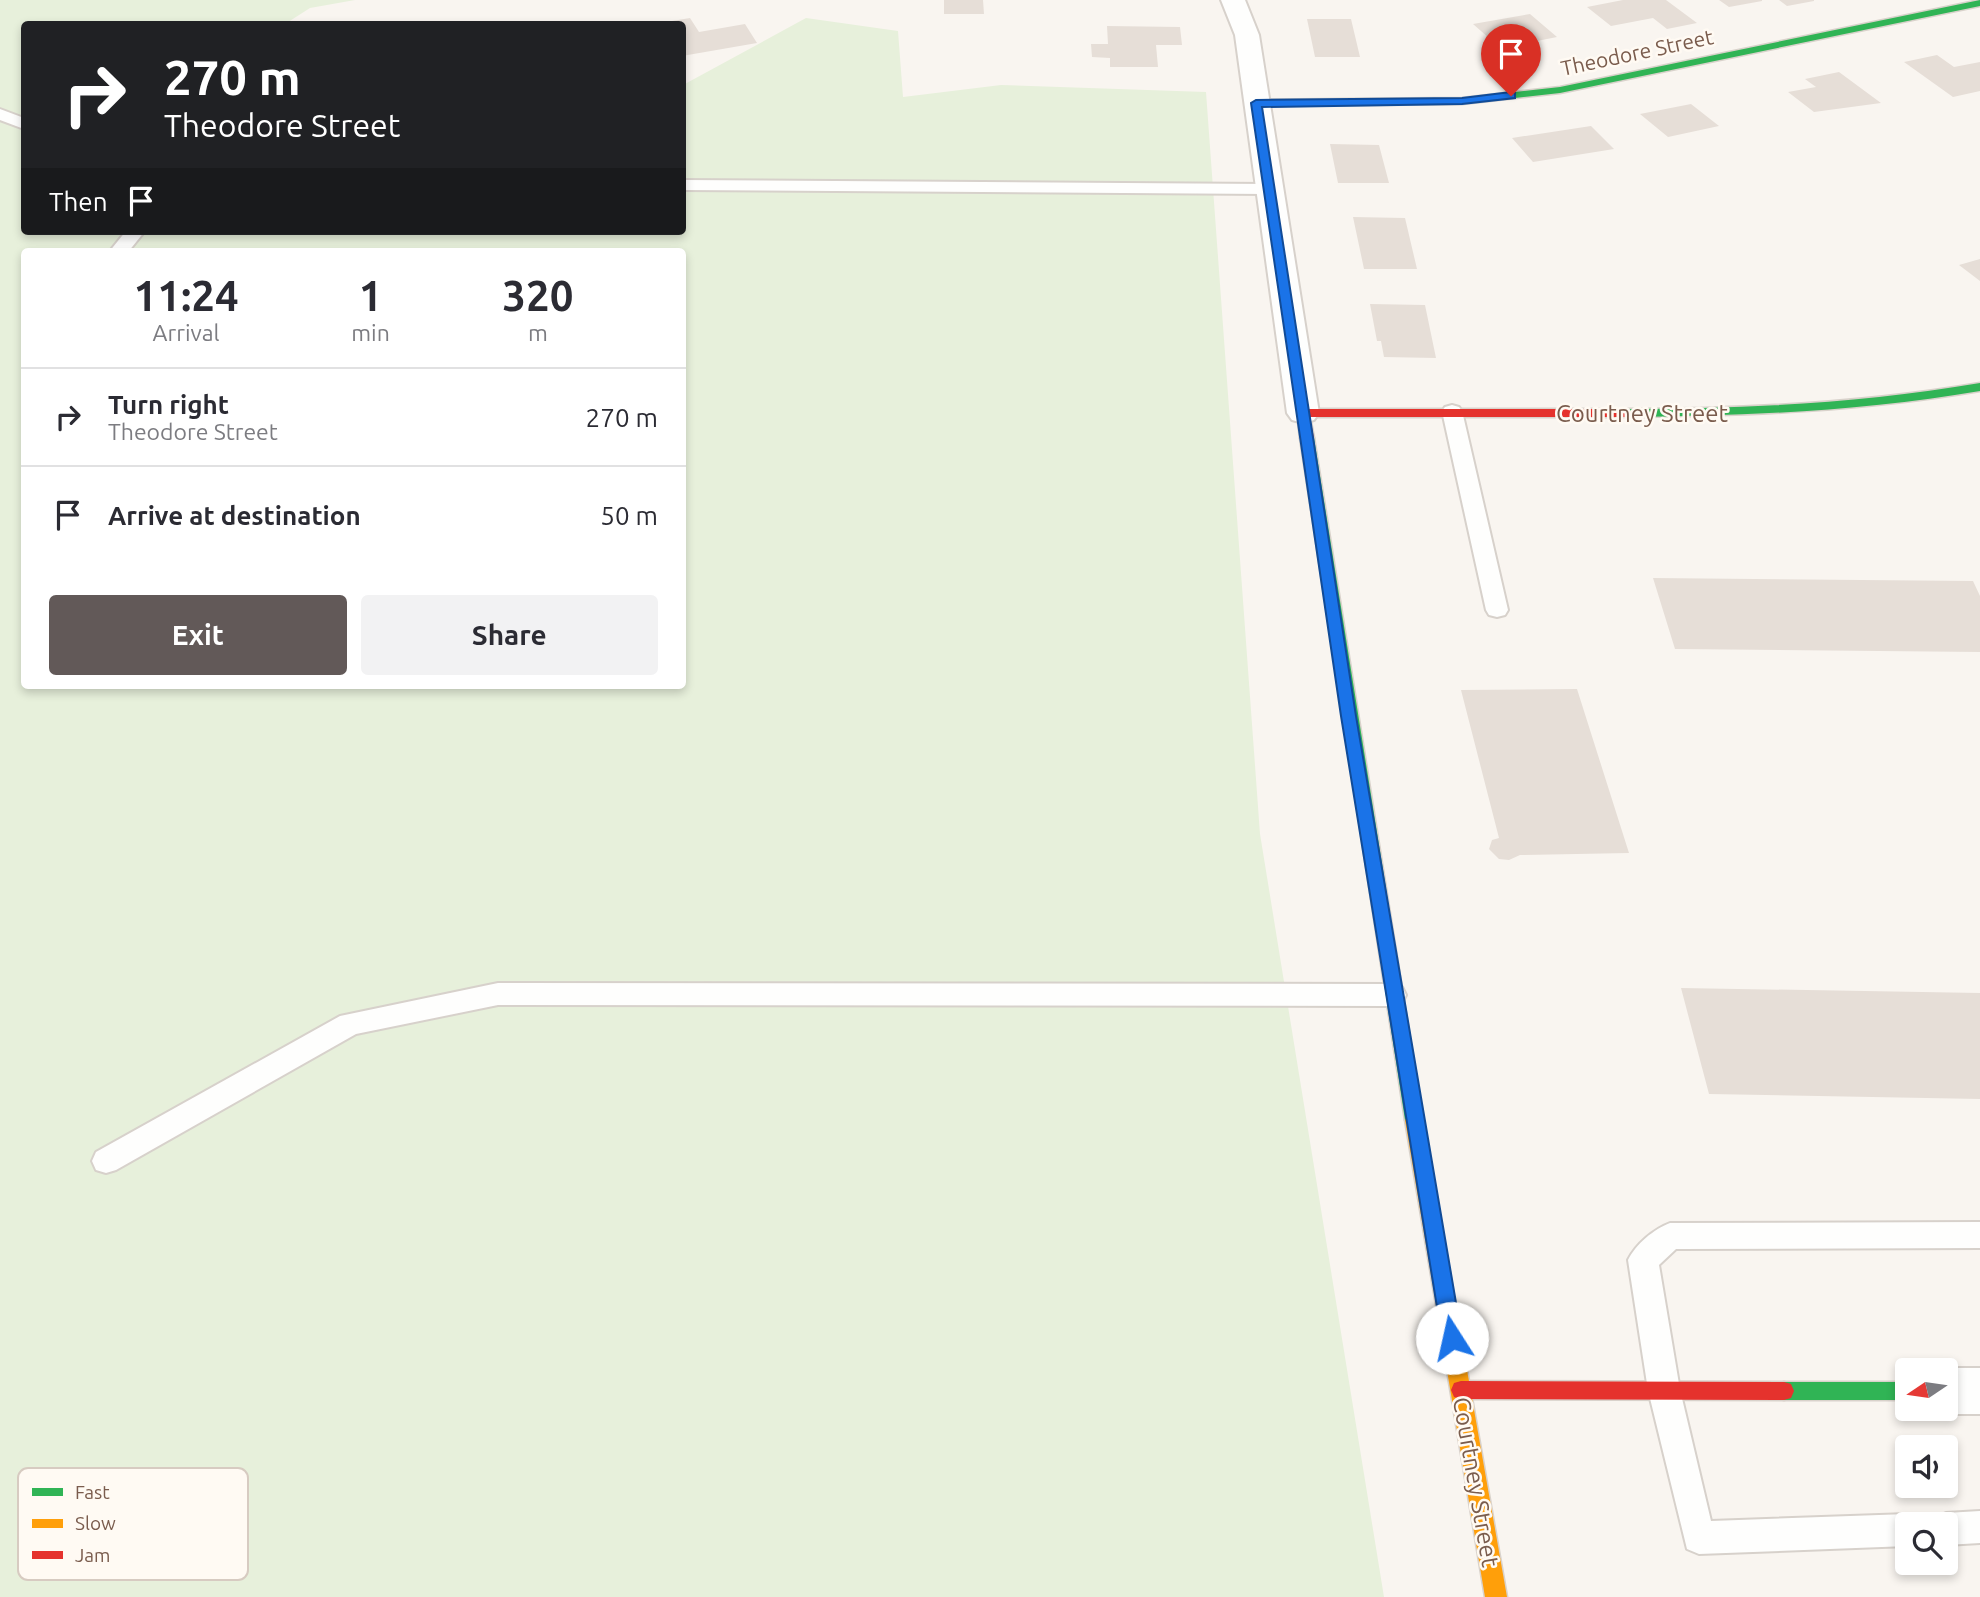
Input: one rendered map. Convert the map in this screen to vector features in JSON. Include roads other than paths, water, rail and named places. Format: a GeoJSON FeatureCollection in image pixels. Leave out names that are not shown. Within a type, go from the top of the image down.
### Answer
{"type":"FeatureCollection","features":[{"type":"Feature","properties":{"kind":"street","name":"Courtney Street"},"geometry":{"type":"LineString","coordinates":[[1233,0],[1237,4],[1247,35],[1268,189],[1393,995],[1496,1597]]}},
{"type":"Feature","properties":{"kind":"street","name":"Theodore Street"},"geometry":{"type":"LineString","coordinates":[[1256,103],[1462,101],[1560,90],[1980,2]]}},
{"type":"Feature","properties":{"kind":"street","name":"Courtney Street"},"geometry":{"type":"LineString","coordinates":[[1303,413],[1739,413],[1915,399],[1980,387]]}},
{"type":"Feature","properties":{"kind":"street"},"geometry":{"type":"LineString","coordinates":[[1461,1390],[1895,1391]]}},
{"type":"Feature","properties":{"kind":"street"},"geometry":{"type":"LineString","coordinates":[[1958,1391],[1980,1391]]}},
{"type":"Feature","properties":{"kind":"lane"},"geometry":{"type":"LineString","coordinates":[[0,114],[21,123]]}},
{"type":"Feature","properties":{"kind":"lane"},"geometry":{"type":"LineString","coordinates":[[686,185],[1268,189]]}},
{"type":"Feature","properties":{"kind":"lane"},"geometry":{"type":"LineString","coordinates":[[1452,411],[1497,610]]}},
{"type":"Feature","properties":{"kind":"lane"},"geometry":{"type":"LineString","coordinates":[[106,1161],[350,1024],[498,994],[1393,995]]}},
{"type":"Feature","properties":{"kind":"lane"},"geometry":{"type":"LineString","coordinates":[[1895,1530],[1699,1538],[1664,1390],[1643,1260],[1670,1236],[1980,1235]]}},
{"type":"Feature","properties":{"kind":"lane"},"geometry":{"type":"LineString","coordinates":[[1958,1528],[1980,1527]]}}]}
